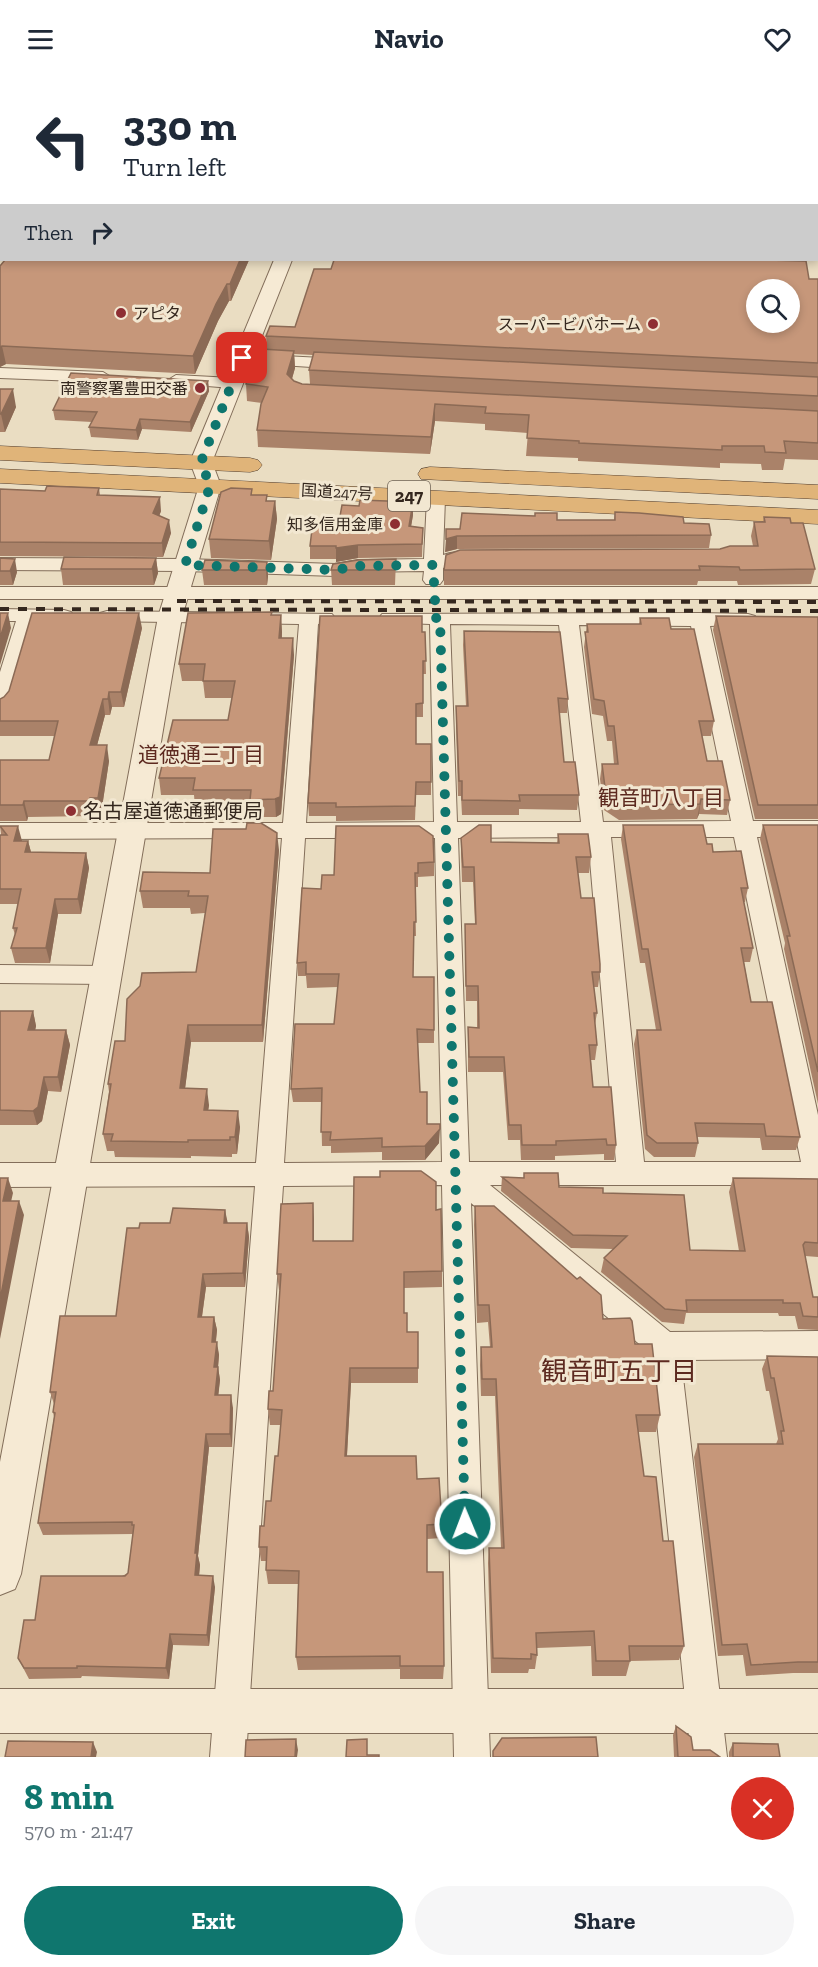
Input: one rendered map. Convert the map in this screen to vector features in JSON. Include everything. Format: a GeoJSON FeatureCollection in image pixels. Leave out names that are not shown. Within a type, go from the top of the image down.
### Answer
{"type":"FeatureCollection","features":[{"type":"Feature","properties":{"kind":"highway","name":"国道247号"},"geometry":{"type":"LineString","coordinates":[[0,453],[436,498],[818,517]]}},
{"type":"Feature","properties":{"kind":"highway","name":"国道247号"},"geometry":{"type":"LineString","coordinates":[[0,476],[205,474],[270,466]]}},
{"type":"Feature","properties":{"kind":"highway","name":"247"},"geometry":{"type":"LineString","coordinates":[[408,473],[818,492]]}},
{"type":"Feature","properties":{"kind":"street"},"geometry":{"type":"LineString","coordinates":[[0,1574],[132,830],[177,592],[205,474],[237,371],[283,261]]}},
{"type":"Feature","properties":{"kind":"street"},"geometry":{"type":"LineString","coordinates":[[301,380],[307,362]]}},
{"type":"Feature","properties":{"kind":"street"},"geometry":{"type":"LineString","coordinates":[[162,380],[307,362],[354,364]]}},
{"type":"Feature","properties":{"kind":"street"},"geometry":{"type":"LineString","coordinates":[[0,373],[116,378]]}},
{"type":"Feature","properties":{"kind":"street"},"geometry":{"type":"LineString","coordinates":[[436,498],[433,592],[438,618],[446,829],[472,1757]]}},
{"type":"Feature","properties":{"kind":"street"},"geometry":{"type":"LineString","coordinates":[[0,615],[27,616],[358,566],[433,565],[457,557],[493,557]]}},
{"type":"Feature","properties":{"kind":"street"},"geometry":{"type":"LineString","coordinates":[[0,564],[177,592],[309,618],[343,618]]}},
{"type":"Feature","properties":{"kind":"street"},"geometry":{"type":"LineString","coordinates":[[0,593],[818,593]]}},
{"type":"Feature","properties":{"kind":"street"},"geometry":{"type":"LineString","coordinates":[[0,706],[27,616]]}},
{"type":"Feature","properties":{"kind":"street"},"geometry":{"type":"LineString","coordinates":[[228,1757],[309,618]]}},
{"type":"Feature","properties":{"kind":"street"},"geometry":{"type":"LineString","coordinates":[[366,618],[770,620]]}},
{"type":"Feature","properties":{"kind":"street"},"geometry":{"type":"LineString","coordinates":[[568,619],[596,829],[631,1173]]}},
{"type":"Feature","properties":{"kind":"street"},"geometry":{"type":"LineString","coordinates":[[0,1175],[817,1173],[699,620]]}},
{"type":"Feature","properties":{"kind":"street"},"geometry":{"type":"LineString","coordinates":[[0,831],[818,829]]}},
{"type":"Feature","properties":{"kind":"street"},"geometry":{"type":"LineString","coordinates":[[0,974],[106,975]]}},
{"type":"Feature","properties":{"kind":"street"},"geometry":{"type":"LineString","coordinates":[[456,1174],[664,1346],[818,1345]]}},
{"type":"Feature","properties":{"kind":"street"},"geometry":{"type":"LineString","coordinates":[[664,1346],[709,1757]]}},
{"type":"Feature","properties":{"kind":"street"},"geometry":{"type":"LineString","coordinates":[[0,1712],[818,1711]]}},
{"type":"Feature","properties":{"kind":"building","name":"アピタ"},"geometry":{"type":"Polygon","coordinates":[[[4,261],[240,261],[230,284],[227,284],[216,304],[193,356],[0,347],[0,266],[4,261]]]}},
{"type":"Feature","properties":{"kind":"building"},"geometry":{"type":"Polygon","coordinates":[[[334,261],[806,261],[809,279],[818,279],[818,363],[266,336],[270,326],[295,327],[314,269],[331,269],[334,261]]]}},
{"type":"Feature","properties":{"kind":"building"},"geometry":{"type":"Polygon","coordinates":[[[261,349],[294,351],[287,374],[294,381],[302,384],[818,411],[818,443],[784,441],[786,453],[765,452],[764,446],[722,446],[722,450],[527,438],[529,415],[485,413],[486,407],[435,404],[431,437],[257,430],[261,404],[268,387],[246,384],[261,349]]]}},
{"type":"Feature","properties":{"kind":"building"},"geometry":{"type":"Polygon","coordinates":[[[314,352],[818,377],[818,396],[309,370],[314,352]]]}},
{"type":"Feature","properties":{"kind":"building"},"geometry":{"type":"Polygon","coordinates":[[[71,373],[208,381],[190,422],[140,419],[136,430],[89,427],[97,412],[53,410],[71,373]]]}},
{"type":"Feature","properties":{"kind":"building"},"geometry":{"type":"Polygon","coordinates":[[[0,389],[13,389],[1,414],[0,414],[0,389]]]}},
{"type":"Feature","properties":{"kind":"building"},"geometry":{"type":"Polygon","coordinates":[[[47,486],[99,488],[97,495],[160,497],[153,513],[169,520],[162,543],[0,542],[0,489],[45,491],[47,486]]]}},
{"type":"Feature","properties":{"kind":"building"},"geometry":{"type":"Polygon","coordinates":[[[231,488],[252,489],[251,495],[267,495],[266,501],[275,501],[269,541],[209,539],[221,492],[231,488]]]}},
{"type":"Feature","properties":{"kind":"building"},"geometry":{"type":"Polygon","coordinates":[[[360,500],[413,502],[409,526],[423,528],[422,544],[358,545],[336,548],[336,546],[310,546],[313,521],[339,522],[342,505],[359,506],[360,500]]]}},
{"type":"Feature","properties":{"kind":"building"},"geometry":{"type":"Polygon","coordinates":[[[615,512],[683,517],[684,523],[709,524],[711,535],[457,536],[446,539],[446,529],[460,529],[462,513],[535,516],[535,513],[557,513],[557,520],[615,520],[615,512]]]}},
{"type":"Feature","properties":{"kind":"building"},"geometry":{"type":"Polygon","coordinates":[[[764,517],[790,518],[791,523],[803,523],[815,569],[740,570],[739,567],[699,566],[700,570],[444,570],[446,555],[460,550],[720,549],[730,546],[758,546],[754,522],[765,522],[764,517]]]}},
{"type":"Feature","properties":{"kind":"building"},"geometry":{"type":"Polygon","coordinates":[[[64,557],[156,558],[152,569],[61,569],[64,557]]]}},
{"type":"Feature","properties":{"kind":"building"},"geometry":{"type":"Polygon","coordinates":[[[0,558],[15,559],[10,571],[0,571],[0,558]]]}},
{"type":"Feature","properties":{"kind":"building"},"geometry":{"type":"Polygon","coordinates":[[[396,559],[395,570],[331,570],[333,564],[358,560],[396,559]]]}},
{"type":"Feature","properties":{"kind":"building"},"geometry":{"type":"Polygon","coordinates":[[[205,560],[267,562],[266,570],[202,570],[205,560]]]}},
{"type":"Feature","properties":{"kind":"building"},"geometry":{"type":"Polygon","coordinates":[[[272,612],[271,615],[281,615],[279,638],[293,638],[280,797],[250,800],[251,790],[193,790],[195,778],[159,778],[173,720],[228,720],[235,681],[203,681],[205,664],[179,664],[188,613],[272,612]]]}},
{"type":"Feature","properties":{"kind":"building"},"geometry":{"type":"Polygon","coordinates":[[[0,613],[8,613],[0,638],[0,613]]]}},
{"type":"Feature","properties":{"kind":"building"},"geometry":{"type":"Polygon","coordinates":[[[32,613],[139,613],[121,692],[109,692],[108,699],[103,699],[90,745],[107,745],[98,798],[90,798],[90,801],[24,801],[23,805],[0,805],[0,760],[49,760],[58,721],[0,721],[0,699],[9,691],[32,613]]]}},
{"type":"Feature","properties":{"kind":"building"},"geometry":{"type":"Polygon","coordinates":[[[320,616],[422,616],[426,661],[423,661],[423,703],[416,704],[416,744],[431,744],[431,782],[416,782],[415,806],[336,807],[336,803],[308,803],[320,616]]]}},
{"type":"Feature","properties":{"kind":"building"},"geometry":{"type":"Polygon","coordinates":[[[716,616],[818,617],[818,805],[758,805],[716,616]]]}},
{"type":"Feature","properties":{"kind":"building"},"geometry":{"type":"Polygon","coordinates":[[[640,618],[669,618],[671,629],[694,629],[714,721],[699,721],[707,761],[722,761],[730,800],[701,799],[700,804],[621,805],[606,795],[602,764],[618,764],[614,726],[608,726],[604,701],[594,699],[585,632],[588,632],[587,624],[641,624],[640,618]]]}},
{"type":"Feature","properties":{"kind":"building"},"geometry":{"type":"Polygon","coordinates":[[[464,631],[560,632],[568,699],[558,698],[564,762],[575,762],[579,795],[519,795],[520,801],[462,800],[456,706],[468,706],[464,631]]]}},
{"type":"Feature","properties":{"kind":"building"},"geometry":{"type":"Polygon","coordinates":[[[247,823],[261,823],[277,833],[262,1025],[188,1025],[180,1088],[207,1089],[204,1110],[238,1111],[235,1137],[230,1137],[230,1140],[188,1140],[188,1142],[111,1141],[113,1134],[103,1134],[111,1084],[108,1084],[115,1041],[125,1041],[127,999],[140,986],[142,973],[196,972],[208,896],[188,896],[189,891],[140,891],[143,872],[210,873],[213,829],[246,829],[247,823]]]}},
{"type":"Feature","properties":{"kind":"building"},"geometry":{"type":"Polygon","coordinates":[[[479,825],[491,825],[491,842],[559,843],[558,834],[588,834],[591,857],[576,857],[581,898],[594,898],[600,964],[600,972],[592,972],[597,1013],[594,1013],[597,1045],[589,1045],[593,1087],[611,1087],[616,1145],[607,1145],[606,1139],[556,1141],[556,1145],[522,1145],[521,1125],[509,1125],[504,1057],[469,1057],[468,1027],[479,1028],[478,986],[466,986],[465,924],[476,924],[474,867],[463,867],[461,838],[479,825]]]}},
{"type":"Feature","properties":{"kind":"building"},"geometry":{"type":"Polygon","coordinates":[[[623,825],[703,825],[707,844],[712,844],[713,852],[741,851],[748,888],[741,888],[753,948],[741,948],[751,1002],[772,1002],[800,1137],[766,1136],[764,1124],[695,1123],[698,1143],[657,1143],[647,1135],[637,1030],[661,1030],[648,949],[642,949],[623,825]]]}},
{"type":"Feature","properties":{"kind":"building"},"geometry":{"type":"Polygon","coordinates":[[[763,825],[818,825],[818,1072],[787,936],[790,936],[763,825]]]}},
{"type":"Feature","properties":{"kind":"building"},"geometry":{"type":"Polygon","coordinates":[[[0,826],[18,826],[14,841],[28,841],[25,852],[86,853],[78,899],[55,899],[46,948],[11,948],[17,928],[13,928],[21,889],[0,889],[0,835],[7,835],[0,826]]]}},
{"type":"Feature","properties":{"kind":"building"},"geometry":{"type":"Polygon","coordinates":[[[336,826],[419,826],[433,836],[434,862],[418,863],[418,873],[415,873],[416,922],[414,922],[413,977],[434,977],[434,1030],[417,1029],[420,1092],[427,1092],[427,1124],[440,1124],[440,1129],[425,1146],[382,1147],[382,1138],[330,1140],[331,1132],[321,1132],[322,1088],[291,1089],[295,1024],[334,1024],[339,974],[306,974],[306,962],[297,963],[302,888],[321,889],[322,875],[334,875],[336,826]]]}},
{"type":"Feature","properties":{"kind":"building"},"geometry":{"type":"Polygon","coordinates":[[[0,1011],[33,1011],[28,1030],[66,1030],[58,1077],[44,1077],[38,1107],[33,1111],[0,1110],[0,1011]]]}},
{"type":"Feature","properties":{"kind":"building"},"geometry":{"type":"Polygon","coordinates":[[[380,1171],[421,1171],[436,1182],[436,1210],[441,1209],[442,1271],[404,1272],[404,1313],[407,1313],[407,1332],[418,1332],[418,1368],[350,1368],[345,1456],[416,1456],[417,1479],[439,1478],[442,1524],[427,1525],[427,1572],[443,1572],[444,1666],[400,1666],[400,1656],[296,1657],[299,1571],[266,1570],[267,1547],[259,1547],[260,1526],[264,1526],[266,1501],[271,1501],[282,1410],[268,1409],[269,1391],[273,1391],[281,1274],[277,1274],[281,1204],[313,1203],[313,1241],[353,1241],[354,1177],[380,1177],[380,1171]]]}},
{"type":"Feature","properties":{"kind":"building"},"geometry":{"type":"Polygon","coordinates":[[[524,1173],[558,1173],[559,1187],[603,1188],[603,1193],[684,1195],[690,1250],[745,1251],[733,1178],[818,1179],[818,1243],[805,1242],[803,1245],[813,1297],[818,1297],[818,1317],[803,1316],[800,1303],[783,1303],[783,1300],[686,1300],[687,1311],[665,1309],[604,1258],[627,1236],[573,1235],[502,1177],[524,1178],[524,1173]]]}},
{"type":"Feature","properties":{"kind":"building"},"geometry":{"type":"Polygon","coordinates":[[[0,1178],[8,1178],[3,1201],[19,1201],[0,1300],[0,1178]]]}},
{"type":"Feature","properties":{"kind":"building"},"geometry":{"type":"Polygon","coordinates":[[[475,1206],[494,1206],[577,1279],[580,1277],[601,1295],[603,1319],[630,1318],[635,1344],[652,1344],[660,1415],[636,1415],[644,1476],[656,1477],[663,1541],[673,1541],[684,1646],[629,1646],[630,1661],[596,1661],[594,1631],[536,1633],[537,1655],[531,1654],[531,1659],[493,1658],[489,1548],[504,1548],[496,1379],[482,1379],[481,1347],[492,1347],[489,1305],[478,1305],[475,1206]]]}},
{"type":"Feature","properties":{"kind":"building"},"geometry":{"type":"Polygon","coordinates":[[[173,1208],[225,1210],[224,1223],[247,1223],[243,1273],[203,1274],[198,1317],[214,1317],[212,1342],[217,1342],[214,1367],[218,1367],[215,1395],[231,1395],[230,1434],[206,1434],[195,1575],[213,1576],[207,1635],[170,1634],[166,1668],[77,1666],[77,1668],[24,1668],[18,1658],[24,1620],[35,1620],[41,1576],[125,1576],[128,1573],[134,1525],[132,1522],[38,1523],[55,1413],[53,1412],[56,1392],[50,1392],[60,1316],[116,1316],[127,1228],[139,1228],[140,1223],[170,1223],[173,1208]]]}},
{"type":"Feature","properties":{"kind":"building"},"geometry":{"type":"Polygon","coordinates":[[[767,1356],[818,1357],[818,1662],[751,1665],[747,1644],[722,1645],[698,1444],[783,1444],[781,1431],[784,1431],[774,1378],[771,1378],[767,1356]]]}},
{"type":"Feature","properties":{"kind":"building"},"geometry":{"type":"Polygon","coordinates":[[[676,1726],[691,1737],[693,1750],[710,1750],[720,1757],[678,1757],[676,1726]]]}},
{"type":"Feature","properties":{"kind":"building"},"geometry":{"type":"Polygon","coordinates":[[[596,1737],[598,1757],[493,1757],[493,1751],[502,1738],[596,1737]]]}},
{"type":"Feature","properties":{"kind":"building"},"geometry":{"type":"Polygon","coordinates":[[[296,1739],[295,1757],[245,1757],[246,1740],[296,1739]]]}},
{"type":"Feature","properties":{"kind":"building"},"geometry":{"type":"Polygon","coordinates":[[[367,1739],[367,1755],[379,1755],[379,1757],[346,1757],[347,1740],[367,1739]]]}},
{"type":"Feature","properties":{"kind":"building"},"geometry":{"type":"Polygon","coordinates":[[[8,1741],[93,1742],[91,1757],[5,1757],[8,1741]]]}},
{"type":"Feature","properties":{"kind":"building"},"geometry":{"type":"Polygon","coordinates":[[[733,1743],[778,1744],[780,1757],[733,1757],[733,1743]]]}},
{"type":"Feature","properties":{"kind":"railway"},"geometry":{"type":"LineString","coordinates":[[177,601],[818,602]]}},
{"type":"Feature","properties":{"kind":"railway"},"geometry":{"type":"LineString","coordinates":[[0,609],[818,611]]}},
{"type":"Feature","properties":{"kind":"place","name":"アピタ"},"geometry":{"type":"Point","coordinates":[121,313]}},
{"type":"Feature","properties":{"kind":"place","name":"スーパービバホーム"},"geometry":{"type":"Point","coordinates":[653,324]}},
{"type":"Feature","properties":{"kind":"place","name":"南警察署豊田交番"},"geometry":{"type":"Point","coordinates":[200,388]}},
{"type":"Feature","properties":{"kind":"place","name":"知多信用金庫"},"geometry":{"type":"Point","coordinates":[395,524]}},
{"type":"Feature","properties":{"kind":"place","name":"名古屋道徳通郵便局"},"geometry":{"type":"Point","coordinates":[71,811]}},
{"type":"Feature","properties":{"kind":"district","name":"道徳通三丁目"},"geometry":{"type":"Point","coordinates":[201,754]}},
{"type":"Feature","properties":{"kind":"district","name":"観音町八丁目"},"geometry":{"type":"Point","coordinates":[661,797]}},
{"type":"Feature","properties":{"kind":"district","name":"観音町五丁目"},"geometry":{"type":"Point","coordinates":[619,1371]}},
{"type":"Feature","properties":{"kind":"route"},"geometry":{"type":"LineString","coordinates":[[242,358],[201,462],[210,486],[185,565],[335,570],[358,566],[433,565],[436,618],[440,618],[465,1524]]}}]}
